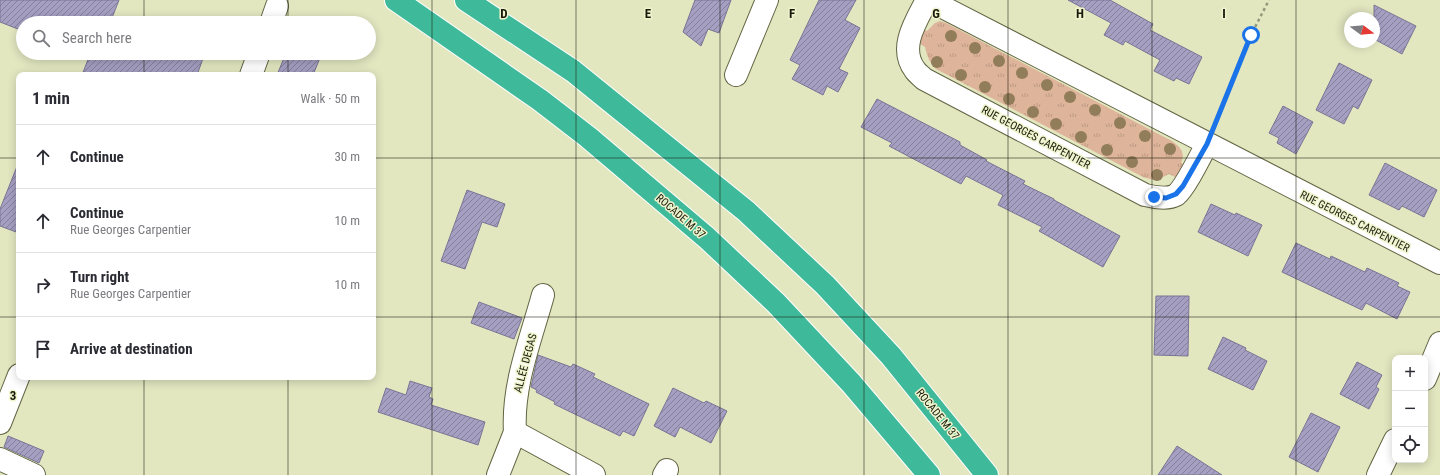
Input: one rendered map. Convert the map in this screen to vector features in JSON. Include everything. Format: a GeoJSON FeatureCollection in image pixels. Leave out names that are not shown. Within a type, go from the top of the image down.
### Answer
{"type":"FeatureCollection","features":[{"type":"Feature","properties":{"kind":"highway","name":"ROCADE M 37"},"geometry":{"type":"LineString","coordinates":[[396,0],[558,114],[588,137],[707,238],[776,303],[851,383],[929,475]]}},
{"type":"Feature","properties":{"kind":"highway","name":"ROCADE M 37"},"geometry":{"type":"LineString","coordinates":[[466,0],[573,71],[746,211],[825,285],[886,351],[987,475]]}},
{"type":"Feature","properties":{"kind":"street"},"geometry":{"type":"LineString","coordinates":[[736,75],[767,0]]}},
{"type":"Feature","properties":{"kind":"street","name":"RUE GEORGES CARPENTIER"},"geometry":{"type":"LineString","coordinates":[[1207,144],[1183,186],[1176,194],[1166,198],[1145,195],[924,79],[915,70],[910,60],[908,49],[910,34],[928,0],[1440,263]]}},
{"type":"Feature","properties":{"kind":"street"},"geometry":{"type":"LineString","coordinates":[[252,72],[256,60]]}},
{"type":"Feature","properties":{"kind":"street","name":"ALLÉE DEGAS"},"geometry":{"type":"LineString","coordinates":[[498,475],[515,432],[515,401],[519,379],[544,295]]}},
{"type":"Feature","properties":{"kind":"street"},"geometry":{"type":"LineString","coordinates":[[1428,373],[1440,343]]}},
{"type":"Feature","properties":{"kind":"street"},"geometry":{"type":"LineString","coordinates":[[0,423],[17,380]]}},
{"type":"Feature","properties":{"kind":"street"},"geometry":{"type":"LineString","coordinates":[[515,432],[594,475]]}},
{"type":"Feature","properties":{"kind":"street"},"geometry":{"type":"LineString","coordinates":[[1378,475],[1392,446]]}},
{"type":"Feature","properties":{"kind":"street"},"geometry":{"type":"LineString","coordinates":[[0,460],[34,475]]}},
{"type":"Feature","properties":{"kind":"path"},"geometry":{"type":"LineString","coordinates":[[1207,144],[1251,35],[1269,0]]}},
{"type":"Feature","properties":{"kind":"green space"},"geometry":{"type":"Polygon","coordinates":[[[940,21],[1172,141],[1181,150],[1183,156],[1181,163],[1185,165],[1182,170],[1175,177],[1169,174],[1162,178],[1156,179],[1143,177],[936,69],[929,59],[925,47],[920,44],[923,29],[927,31],[935,23],[940,21]]]}},
{"type":"Feature","properties":{"kind":"building"},"geometry":{"type":"Polygon","coordinates":[[[0,0],[119,0],[113,16],[16,16],[16,28],[0,22],[0,0]]]}},
{"type":"Feature","properties":{"kind":"building"},"geometry":{"type":"Polygon","coordinates":[[[695,0],[731,0],[719,33],[708,29],[701,46],[683,32],[695,0]]]}},
{"type":"Feature","properties":{"kind":"building"},"geometry":{"type":"Polygon","coordinates":[[[819,0],[856,0],[845,20],[860,28],[839,69],[848,73],[838,92],[827,86],[823,95],[792,79],[800,65],[790,60],[819,0]]]}},
{"type":"Feature","properties":{"kind":"building"},"geometry":{"type":"Polygon","coordinates":[[[1068,0],[1110,0],[1153,24],[1150,30],[1202,57],[1189,84],[1176,78],[1174,81],[1154,71],[1160,60],[1125,41],[1123,45],[1104,35],[1111,23],[1068,0]]]}},
{"type":"Feature","properties":{"kind":"building"},"geometry":{"type":"Polygon","coordinates":[[[1374,5],[1416,26],[1402,54],[1380,42],[1380,12],[1374,12],[1374,5]]]}},
{"type":"Feature","properties":{"kind":"building"},"geometry":{"type":"Polygon","coordinates":[[[88,60],[202,60],[198,72],[83,72],[88,60]]]}},
{"type":"Feature","properties":{"kind":"building"},"geometry":{"type":"Polygon","coordinates":[[[283,60],[319,60],[314,72],[278,72],[283,60]]]}},
{"type":"Feature","properties":{"kind":"building"},"geometry":{"type":"Polygon","coordinates":[[[1339,63],[1372,80],[1358,109],[1353,106],[1344,124],[1316,110],[1339,63]]]}},
{"type":"Feature","properties":{"kind":"building"},"geometry":{"type":"Polygon","coordinates":[[[877,99],[960,142],[960,145],[987,160],[986,161],[1025,181],[1023,184],[1054,199],[1120,236],[1103,267],[1039,231],[1042,227],[998,205],[1003,195],[966,176],[961,184],[889,146],[892,143],[861,127],[877,99]]]}},
{"type":"Feature","properties":{"kind":"building"},"geometry":{"type":"Polygon","coordinates":[[[1283,106],[1313,122],[1296,154],[1277,143],[1279,138],[1269,133],[1283,106]]]}},
{"type":"Feature","properties":{"kind":"building"},"geometry":{"type":"Polygon","coordinates":[[[1385,163],[1437,190],[1424,217],[1402,206],[1399,210],[1369,195],[1385,163]]]}},
{"type":"Feature","properties":{"kind":"building"},"geometry":{"type":"Polygon","coordinates":[[[16,169],[16,232],[0,226],[0,209],[16,169]]]}},
{"type":"Feature","properties":{"kind":"building"},"geometry":{"type":"Polygon","coordinates":[[[467,190],[505,204],[497,227],[482,222],[465,269],[441,261],[467,190]]]}},
{"type":"Feature","properties":{"kind":"building"},"geometry":{"type":"Polygon","coordinates":[[[1211,204],[1262,225],[1248,256],[1198,232],[1211,204]]]}},
{"type":"Feature","properties":{"kind":"building"},"geometry":{"type":"Polygon","coordinates":[[[1296,243],[1330,259],[1331,256],[1365,272],[1367,268],[1399,283],[1397,286],[1410,292],[1397,319],[1366,303],[1362,310],[1282,272],[1296,243]]]}},
{"type":"Feature","properties":{"kind":"building"},"geometry":{"type":"Polygon","coordinates":[[[1156,296],[1189,296],[1188,356],[1154,355],[1156,296]]]}},
{"type":"Feature","properties":{"kind":"building"},"geometry":{"type":"Polygon","coordinates":[[[479,302],[522,318],[514,339],[471,323],[479,302]]]}},
{"type":"Feature","properties":{"kind":"building"},"geometry":{"type":"Polygon","coordinates":[[[1223,337],[1246,348],[1245,350],[1267,361],[1253,390],[1208,369],[1223,337]]]}},
{"type":"Feature","properties":{"kind":"building"},"geometry":{"type":"Polygon","coordinates":[[[538,355],[571,367],[573,364],[595,374],[593,377],[649,404],[634,436],[623,431],[620,436],[554,404],[555,402],[536,392],[537,390],[531,387],[538,355]]]}},
{"type":"Feature","properties":{"kind":"building"},"geometry":{"type":"Polygon","coordinates":[[[1357,362],[1382,375],[1376,387],[1379,389],[1369,409],[1340,394],[1357,362]]]}},
{"type":"Feature","properties":{"kind":"building"},"geometry":{"type":"Polygon","coordinates":[[[410,381],[432,388],[429,397],[433,399],[431,405],[485,422],[478,445],[378,412],[386,388],[406,395],[410,381]]]}},
{"type":"Feature","properties":{"kind":"building"},"geometry":{"type":"Polygon","coordinates":[[[673,388],[704,403],[706,401],[727,411],[711,443],[680,427],[675,437],[654,426],[673,388]]]}},
{"type":"Feature","properties":{"kind":"building"},"geometry":{"type":"Polygon","coordinates":[[[1311,413],[1340,427],[1318,472],[1289,457],[1311,413]]]}},
{"type":"Feature","properties":{"kind":"building"},"geometry":{"type":"Polygon","coordinates":[[[8,436],[44,451],[39,463],[4,447],[8,436]]]}},
{"type":"Feature","properties":{"kind":"building"},"geometry":{"type":"Polygon","coordinates":[[[1177,446],[1222,475],[1158,475],[1177,446]]]}},
{"type":"Feature","properties":{"kind":"route"},"geometry":{"type":"LineString","coordinates":[[1154,197],[1166,198],[1176,194],[1183,186],[1207,144],[1251,35]]}}]}
